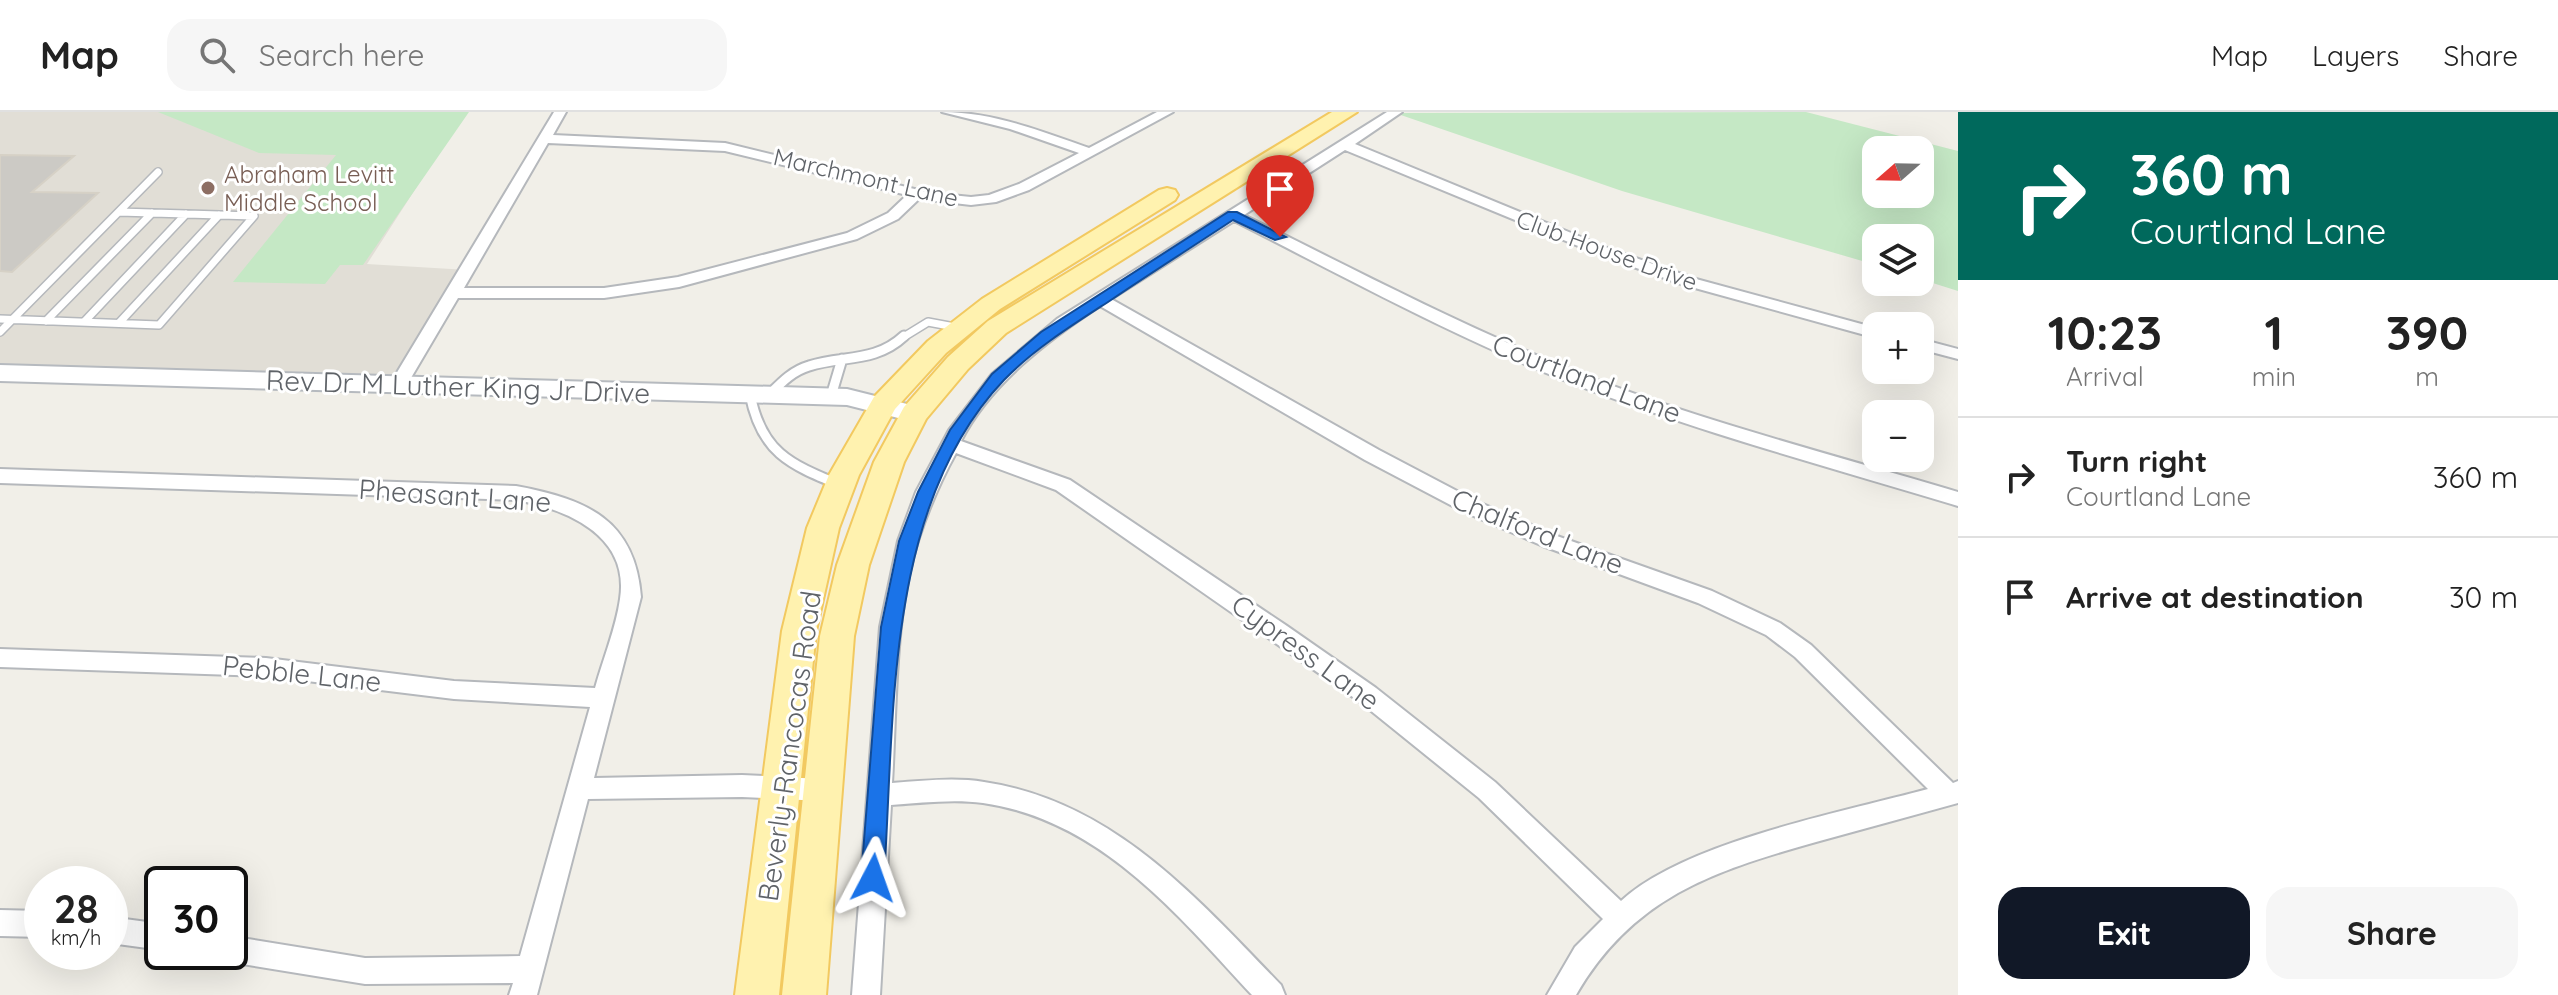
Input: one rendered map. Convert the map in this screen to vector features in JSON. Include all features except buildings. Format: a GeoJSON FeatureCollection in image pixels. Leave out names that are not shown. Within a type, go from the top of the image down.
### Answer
{"type":"FeatureCollection","features":[{"type":"Feature","properties":{"kind":"main road","name":"Beverly-Rancocas Road"},"geometry":{"type":"LineString","coordinates":[[757,995],[799,631],[823,528],[840,485],[899,409],[937,347],[960,328],[991,304],[1307,112]]}},
{"type":"Feature","properties":{"kind":"main road","name":"Beverly-Rancocas Road"},"geometry":{"type":"LineString","coordinates":[[804,995],[837,636],[853,565],[890,461],[899,409],[958,363],[997,327],[1347,112]]}},
{"type":"Feature","properties":{"kind":"main road"},"geometry":{"type":"LineString","coordinates":[[1140,238],[1149,220],[1201,189],[1209,181],[1209,170]]}},
{"type":"Feature","properties":{"kind":"street"},"geometry":{"type":"LineString","coordinates":[[399,384],[560,112]]}},
{"type":"Feature","properties":{"kind":"street"},"geometry":{"type":"LineString","coordinates":[[948,112],[1013,126],[1089,152]]}},
{"type":"Feature","properties":{"kind":"street","name":"Marchmont Lane"},"geometry":{"type":"LineString","coordinates":[[545,139],[725,147],[853,176],[916,194],[951,200],[991,199],[1024,187],[1167,112]]}},
{"type":"Feature","properties":{"kind":"street"},"geometry":{"type":"LineString","coordinates":[[866,995],[891,627],[908,541],[926,492],[951,444],[971,411],[998,378],[1047,335],[1396,112]]}},
{"type":"Feature","properties":{"kind":"street","name":"Club House Drive"},"geometry":{"type":"LineString","coordinates":[[1345,145],[1605,252],[1690,282],[1862,329]]}},
{"type":"Feature","properties":{"kind":"street"},"geometry":{"type":"LineString","coordinates":[[453,293],[604,293],[679,282],[852,236],[893,216],[916,194]]}},
{"type":"Feature","properties":{"kind":"street","name":"Courtland Lane"},"geometry":{"type":"LineString","coordinates":[[1232,215],[1480,337],[1573,377],[1668,410],[1958,499]]}},
{"type":"Feature","properties":{"kind":"street"},"geometry":{"type":"LineString","coordinates":[[1140,238],[1170,254]]}},
{"type":"Feature","properties":{"kind":"street","name":"Chalford Lane"},"geometry":{"type":"LineString","coordinates":[[1099,299],[1443,493],[1550,541],[1705,597],[1773,629],[1812,659],[1953,793]]}},
{"type":"Feature","properties":{"kind":"street"},"geometry":{"type":"LineString","coordinates":[[1934,348],[1958,354]]}},
{"type":"Feature","properties":{"kind":"street","name":"Rev Dr M Luther King Jr Drive"},"geometry":{"type":"LineString","coordinates":[[0,373],[831,396],[899,409]]}},
{"type":"Feature","properties":{"kind":"street","name":"Cypress Lane"},"geometry":{"type":"LineString","coordinates":[[951,444],[1063,485],[1368,695],[1487,790],[1621,919]]}},
{"type":"Feature","properties":{"kind":"street","name":"Pheasant Lane"},"geometry":{"type":"LineString","coordinates":[[0,476],[490,491],[565,503],[614,536],[631,575],[625,622],[526,982]]}},
{"type":"Feature","properties":{"kind":"street","name":"Pebble Lane"},"geometry":{"type":"LineString","coordinates":[[0,658],[266,667],[454,690],[603,698]]}},
{"type":"Feature","properties":{"kind":"street"},"geometry":{"type":"LineString","coordinates":[[578,789],[779,787],[822,790]]}},
{"type":"Feature","properties":{"kind":"street"},"geometry":{"type":"LineString","coordinates":[[878,795],[984,792],[1053,810],[1080,822],[1108,838],[1165,883],[1271,995]]}},
{"type":"Feature","properties":{"kind":"street"},"geometry":{"type":"LineString","coordinates":[[1561,995],[1584,956],[1621,919],[1661,888],[1716,861],[1953,793]]}},
{"type":"Feature","properties":{"kind":"street"},"geometry":{"type":"LineString","coordinates":[[0,923],[24,924]]}},
{"type":"Feature","properties":{"kind":"street"},"geometry":{"type":"LineString","coordinates":[[248,952],[365,971],[526,982]]}},
{"type":"Feature","properties":{"kind":"lane"},"geometry":{"type":"LineString","coordinates":[[0,332],[158,172]]}},
{"type":"Feature","properties":{"kind":"lane"},"geometry":{"type":"LineString","coordinates":[[0,319],[159,325],[254,216],[119,212]]}},
{"type":"Feature","properties":{"kind":"lane"},"geometry":{"type":"LineString","coordinates":[[46,321],[152,213]]}},
{"type":"Feature","properties":{"kind":"lane"},"geometry":{"type":"LineString","coordinates":[[84,322],[186,214]]}},
{"type":"Feature","properties":{"kind":"lane"},"geometry":{"type":"LineString","coordinates":[[119,323],[219,215]]}},
{"type":"Feature","properties":{"kind":"lane"},"geometry":{"type":"LineString","coordinates":[[840,485],[785,462],[763,439],[753,413],[760,394],[802,367],[883,352],[922,323],[936,321],[960,328]]}},
{"type":"Feature","properties":{"kind":"lane"},"geometry":{"type":"LineString","coordinates":[[831,396],[842,359]]}},
{"type":"Feature","properties":{"kind":"shaded area","name":"Abraham Levitt Middle School"},"geometry":{"type":"Polygon","coordinates":[[[0,112],[465,112],[367,264],[468,270],[399,384],[0,373],[0,112]]]}},
{"type":"Feature","properties":{"kind":"green space"},"geometry":{"type":"Polygon","coordinates":[[[158,112],[469,112],[363,265],[340,265],[325,284],[233,282],[336,155],[259,153],[158,112]]]}},
{"type":"Feature","properties":{"kind":"green space"},"geometry":{"type":"Polygon","coordinates":[[[1806,112],[1900,136],[1862,136],[1862,208],[1934,208],[1934,145],[1958,151],[1958,291],[1934,283],[1934,224],[1862,224],[1862,261],[1622,191],[1395,113],[1806,112]]]}},
{"type":"Feature","properties":{"kind":"place","name":"Abraham Levitt Middle School"},"geometry":{"type":"Point","coordinates":[208,188]}},
{"type":"Feature","properties":{"kind":"route"},"geometry":{"type":"LineString","coordinates":[[873,878],[891,627],[908,541],[926,492],[958,430],[998,378],[1047,335],[1232,215],[1280,237]]}}]}
